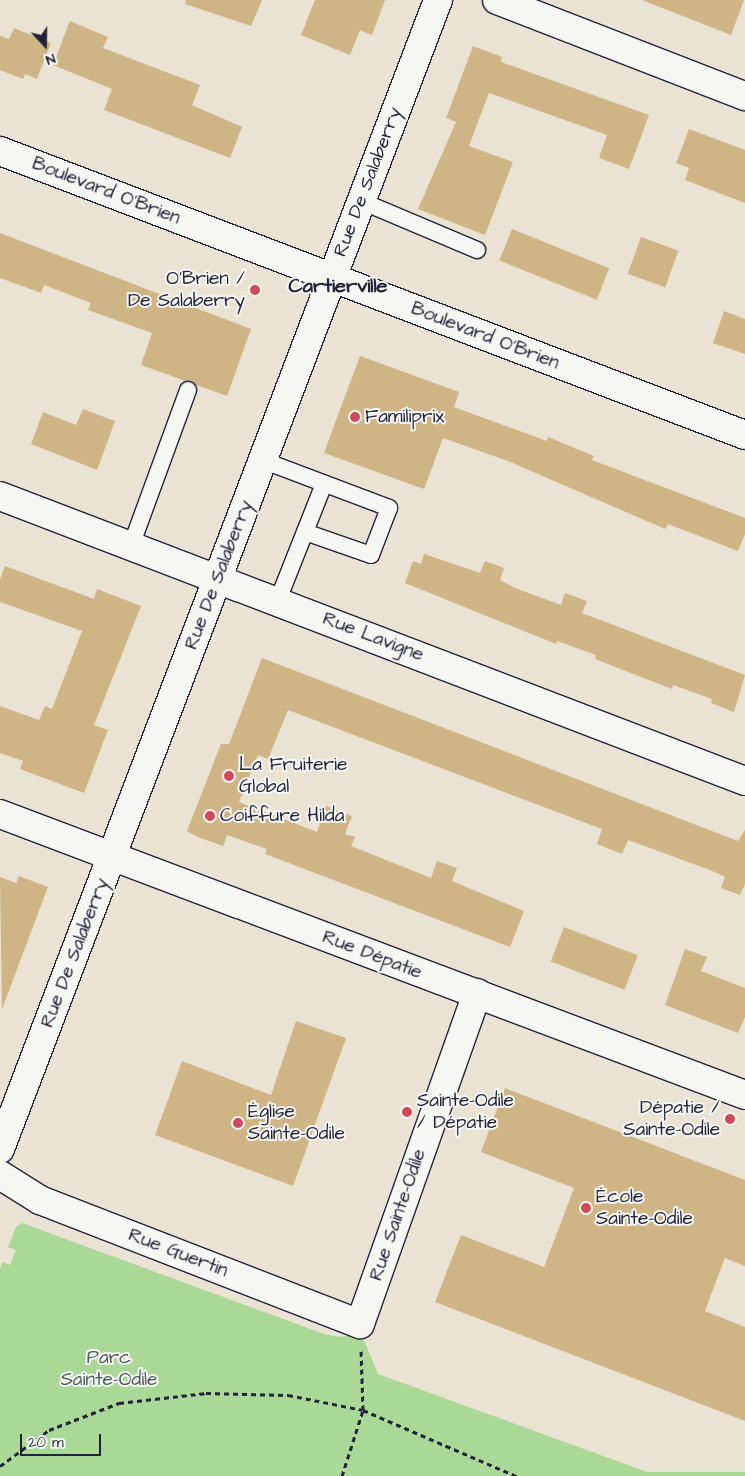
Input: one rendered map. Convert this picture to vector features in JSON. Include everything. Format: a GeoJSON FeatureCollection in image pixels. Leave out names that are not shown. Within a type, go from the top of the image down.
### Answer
{"type":"FeatureCollection","features":[{"type":"Feature","properties":{"kind":"street","name":"Rue De Salaberry"},"geometry":{"type":"LineString","coordinates":[[0,1149],[438,0]]}},
{"type":"Feature","properties":{"kind":"street"},"geometry":{"type":"LineString","coordinates":[[497,0],[745,96]]}},
{"type":"Feature","properties":{"kind":"street","name":"Boulevard O'Brien"},"geometry":{"type":"LineString","coordinates":[[0,151],[745,435]]}},
{"type":"Feature","properties":{"kind":"street","name":"Rue Lavigne"},"geometry":{"type":"LineString","coordinates":[[0,496],[278,600],[745,781]]}},
{"type":"Feature","properties":{"kind":"street","name":"Rue Dépatie"},"geometry":{"type":"LineString","coordinates":[[0,814],[745,1095]]}},
{"type":"Feature","properties":{"kind":"street","name":"Rue Sainte-Odile"},"geometry":{"type":"LineString","coordinates":[[360,1324],[477,993]]}},
{"type":"Feature","properties":{"kind":"street","name":"Rue Guertin"},"geometry":{"type":"LineString","coordinates":[[0,1175],[40,1200],[360,1324]]}},
{"type":"Feature","properties":{"kind":"lane"},"geometry":{"type":"LineString","coordinates":[[361,201],[477,250]]}},
{"type":"Feature","properties":{"kind":"lane"},"geometry":{"type":"LineString","coordinates":[[131,546],[188,390]]}},
{"type":"Feature","properties":{"kind":"lane"},"geometry":{"type":"LineString","coordinates":[[262,460],[388,508],[371,555],[306,532]]}},
{"type":"Feature","properties":{"kind":"lane"},"geometry":{"type":"LineString","coordinates":[[278,600],[324,484]]}},
{"type":"Feature","properties":{"kind":"path"},"geometry":{"type":"LineString","coordinates":[[342,1476],[363,1410],[360,1324]]}},
{"type":"Feature","properties":{"kind":"path"},"geometry":{"type":"LineString","coordinates":[[0,1466],[49,1430],[119,1403],[206,1393],[279,1394],[363,1410],[516,1476]]}},
{"type":"Feature","properties":{"kind":"green space","name":"Parc Sainte-Odile"},"geometry":{"type":"Polygon","coordinates":[[[22,1223],[324,1334],[341,1337],[361,1333],[378,1374],[647,1472],[745,1472],[745,1476],[0,1476],[0,1269],[2,1262],[10,1265],[16,1250],[8,1247],[16,1227],[22,1223]]]}},
{"type":"Feature","properties":{"kind":"building"},"geometry":{"type":"Polygon","coordinates":[[[186,0],[262,0],[251,26],[185,4],[186,0]]]}},
{"type":"Feature","properties":{"kind":"building"},"geometry":{"type":"Polygon","coordinates":[[[315,0],[385,0],[372,35],[360,30],[350,55],[301,35],[315,0]]]}},
{"type":"Feature","properties":{"kind":"building"},"geometry":{"type":"Polygon","coordinates":[[[642,0],[744,0],[731,35],[642,0]]]}},
{"type":"Feature","properties":{"kind":"building"},"geometry":{"type":"Polygon","coordinates":[[[70,21],[108,37],[103,48],[200,85],[192,105],[242,127],[230,158],[104,110],[112,89],[53,65],[70,21]]]}},
{"type":"Feature","properties":{"kind":"building"},"geometry":{"type":"Polygon","coordinates":[[[14,28],[51,43],[37,79],[25,74],[23,79],[0,70],[0,36],[9,39],[14,28]]]}},
{"type":"Feature","properties":{"kind":"building"},"geometry":{"type":"Polygon","coordinates":[[[473,46],[502,57],[501,62],[649,115],[629,169],[599,158],[607,135],[489,93],[469,146],[513,162],[485,235],[418,209],[456,122],[446,118],[473,46]]]}},
{"type":"Feature","properties":{"kind":"building"},"geometry":{"type":"Polygon","coordinates":[[[689,129],[745,150],[745,203],[685,180],[689,168],[676,163],[689,129]]]}},
{"type":"Feature","properties":{"kind":"building"},"geometry":{"type":"Polygon","coordinates":[[[512,229],[609,268],[597,300],[499,261],[512,229]]]}},
{"type":"Feature","properties":{"kind":"building"},"geometry":{"type":"Polygon","coordinates":[[[0,233],[251,329],[227,396],[141,365],[152,333],[88,310],[91,303],[44,285],[41,293],[0,278],[0,233]]]}},
{"type":"Feature","properties":{"kind":"building"},"geometry":{"type":"Polygon","coordinates":[[[641,237],[679,251],[665,287],[628,274],[641,237]]]}},
{"type":"Feature","properties":{"kind":"building"},"geometry":{"type":"Polygon","coordinates":[[[724,311],[745,319],[745,354],[713,343],[724,311]]]}},
{"type":"Feature","properties":{"kind":"building"},"geometry":{"type":"Polygon","coordinates":[[[360,356],[459,392],[454,407],[547,441],[548,437],[594,456],[592,460],[745,518],[745,534],[738,551],[668,524],[665,529],[508,461],[443,438],[424,489],[324,453],[360,356]]]}},
{"type":"Feature","properties":{"kind":"building"},"geometry":{"type":"Polygon","coordinates":[[[83,409],[115,421],[97,470],[31,444],[43,412],[76,425],[83,409]]]}},
{"type":"Feature","properties":{"kind":"building"},"geometry":{"type":"Polygon","coordinates":[[[424,554],[480,573],[485,561],[504,568],[500,580],[515,588],[561,605],[565,593],[587,601],[582,613],[745,675],[734,712],[711,703],[712,699],[673,685],[672,689],[595,659],[596,655],[557,641],[556,644],[405,583],[413,561],[421,564],[424,554]]]}},
{"type":"Feature","properties":{"kind":"building"},"geometry":{"type":"Polygon","coordinates":[[[5,566],[94,599],[97,589],[141,606],[94,725],[108,730],[84,793],[20,769],[23,761],[0,753],[0,706],[39,720],[45,706],[52,709],[82,631],[0,602],[0,579],[5,566]]]}},
{"type":"Feature","properties":{"kind":"building"},"geometry":{"type":"Polygon","coordinates":[[[262,658],[738,841],[745,830],[745,884],[740,895],[721,888],[725,877],[710,870],[628,840],[622,854],[597,844],[602,829],[288,710],[268,759],[258,755],[239,802],[317,832],[326,806],[352,816],[345,834],[355,837],[351,846],[431,878],[437,861],[457,868],[452,881],[524,911],[510,947],[265,854],[267,849],[227,835],[223,846],[198,837],[187,831],[221,744],[229,744],[262,658]]]}},
{"type":"Feature","properties":{"kind":"building"},"geometry":{"type":"Polygon","coordinates":[[[19,876],[48,887],[2,1009],[0,877],[16,883],[19,876]]]}},
{"type":"Feature","properties":{"kind":"building"},"geometry":{"type":"Polygon","coordinates":[[[564,927],[638,955],[624,990],[551,962],[564,927]]]}},
{"type":"Feature","properties":{"kind":"building"},"geometry":{"type":"Polygon","coordinates":[[[685,949],[707,957],[701,971],[745,988],[745,1017],[738,1033],[665,1005],[685,949]]]}},
{"type":"Feature","properties":{"kind":"building","name":"Église Sainte-Odile"},"geometry":{"type":"Polygon","coordinates":[[[296,1021],[346,1038],[293,1186],[155,1135],[182,1061],[271,1095],[296,1021]]]}},
{"type":"Feature","properties":{"kind":"building"},"geometry":{"type":"Polygon","coordinates":[[[505,1088],[745,1180],[745,1266],[725,1258],[705,1311],[745,1327],[745,1421],[435,1302],[461,1235],[544,1267],[574,1188],[481,1152],[505,1088]]]}},
{"type":"Feature","properties":{"kind":"place","name":"O'Brien / De Salaberry"},"geometry":{"type":"Point","coordinates":[255,290]}},
{"type":"Feature","properties":{"kind":"place","name":"Familiprix"},"geometry":{"type":"Point","coordinates":[355,417]}},
{"type":"Feature","properties":{"kind":"place","name":"La Fruiterie Global"},"geometry":{"type":"Point","coordinates":[229,776]}},
{"type":"Feature","properties":{"kind":"place","name":"Coiffure Hilda"},"geometry":{"type":"Point","coordinates":[210,816]}},
{"type":"Feature","properties":{"kind":"place","name":"Sainte-Odile / Dépatie"},"geometry":{"type":"Point","coordinates":[407,1112]}},
{"type":"Feature","properties":{"kind":"place","name":"Dépatie / Sainte-Odile"},"geometry":{"type":"Point","coordinates":[730,1119]}},
{"type":"Feature","properties":{"kind":"place","name":"Église Sainte-Odile"},"geometry":{"type":"Point","coordinates":[238,1123]}},
{"type":"Feature","properties":{"kind":"place","name":"École Sainte-Odile"},"geometry":{"type":"Point","coordinates":[586,1208]}},
{"type":"Feature","properties":{"kind":"district","name":"Cartierville"},"geometry":{"type":"Point","coordinates":[338,286]}}]}
